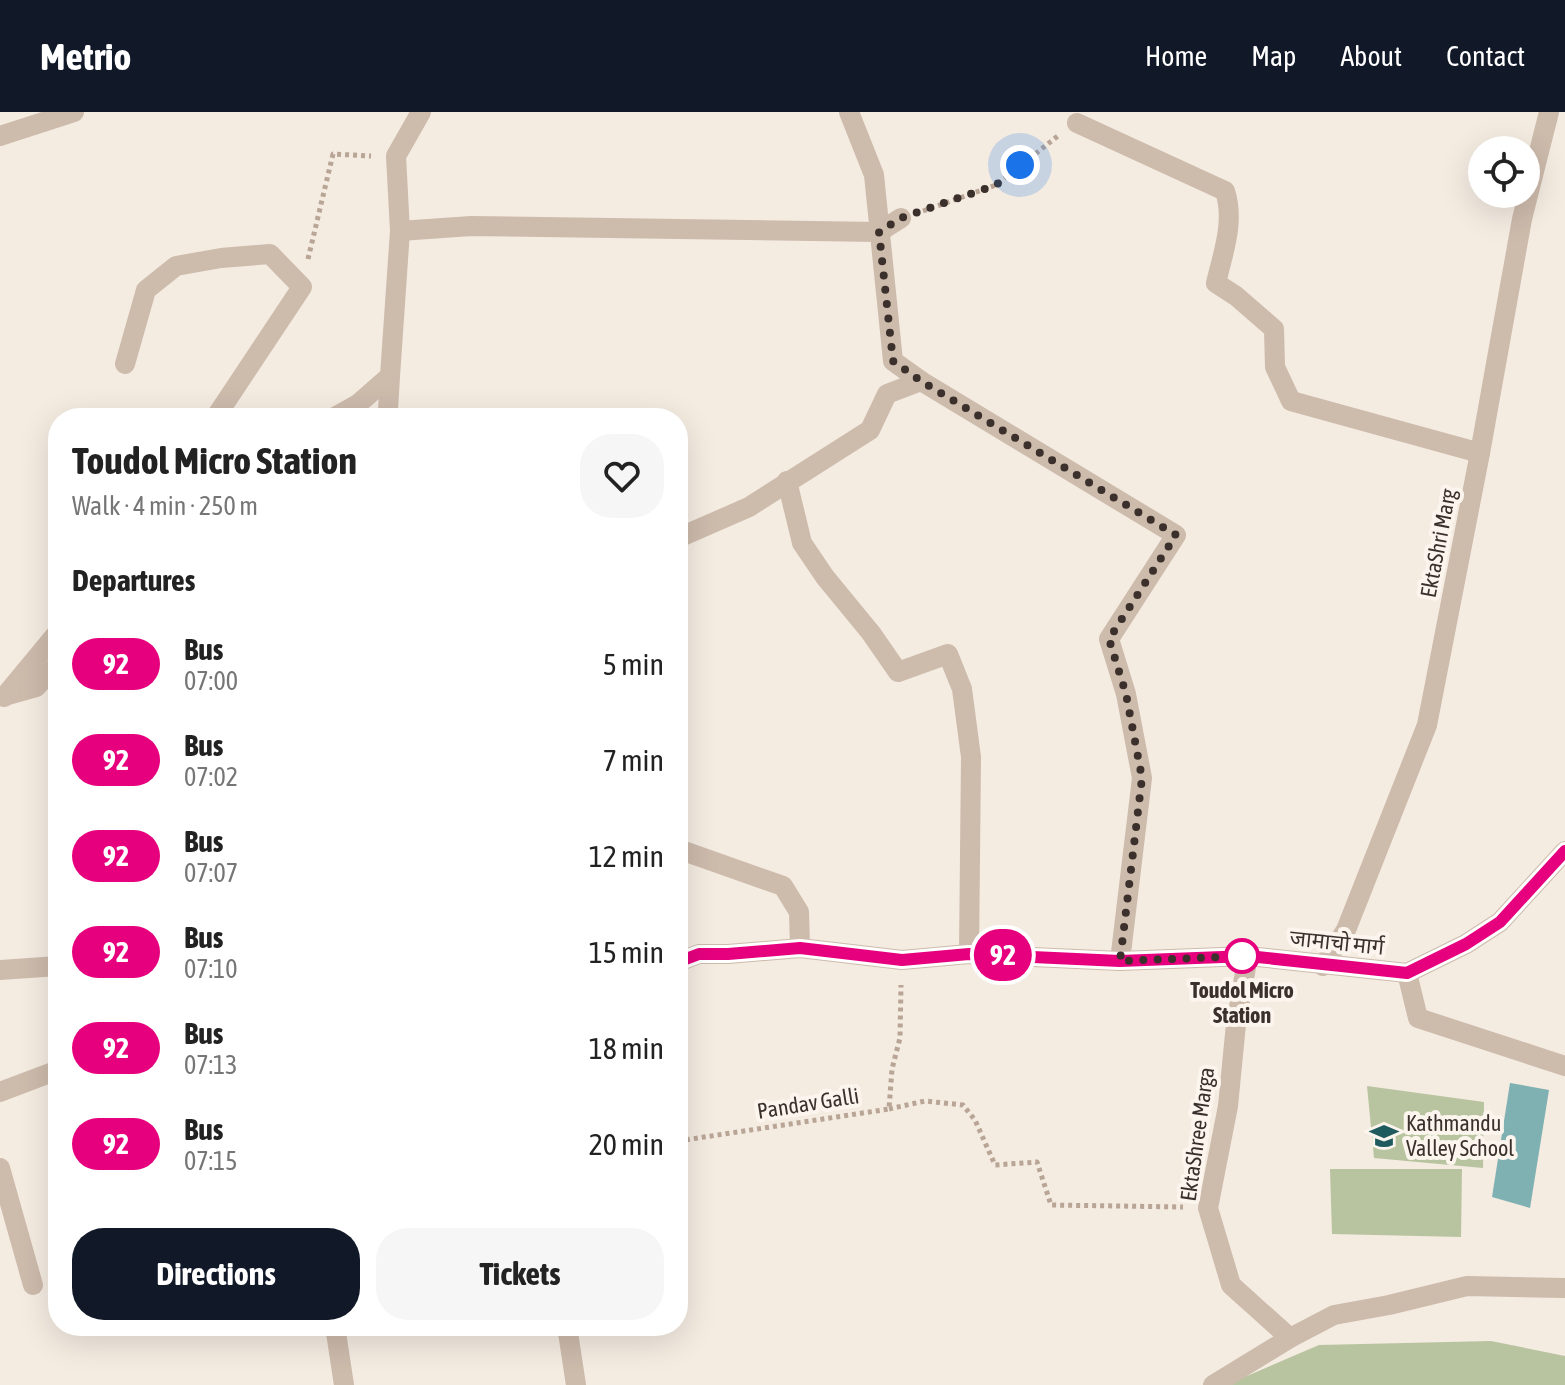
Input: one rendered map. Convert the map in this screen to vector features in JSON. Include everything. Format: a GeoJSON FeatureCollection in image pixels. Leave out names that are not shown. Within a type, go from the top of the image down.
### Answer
{"type":"FeatureCollection","features":[{"type":"Feature","properties":{"kind":"street"},"geometry":{"type":"LineString","coordinates":[[0,136],[74,112]]}},
{"type":"Feature","properties":{"kind":"street"},"geometry":{"type":"LineString","coordinates":[[388,408],[400,231],[396,156],[421,112]]}},
{"type":"Feature","properties":{"kind":"street"},"geometry":{"type":"LineString","coordinates":[[849,112],[874,175],[893,361],[1176,535],[1109,639],[1126,694],[1142,778],[1120,961]]}},
{"type":"Feature","properties":{"kind":"street","name":"EktaShri Marg"},"geometry":{"type":"LineString","coordinates":[[1323,966],[1346,930],[1427,725],[1522,219],[1549,112]]}},
{"type":"Feature","properties":{"kind":"street"},"geometry":{"type":"LineString","coordinates":[[1077,123],[1225,191],[1229,204],[1228,235],[1216,283],[1274,329],[1275,367],[1291,401],[1480,453]]}},
{"type":"Feature","properties":{"kind":"street"},"geometry":{"type":"LineString","coordinates":[[400,231],[471,226],[879,232],[901,218]]}},
{"type":"Feature","properties":{"kind":"street"},"geometry":{"type":"LineString","coordinates":[[125,364],[146,290],[176,266],[270,254],[302,287],[222,408]]}},
{"type":"Feature","properties":{"kind":"street"},"geometry":{"type":"LineString","coordinates":[[351,408],[380,381],[390,376]]}},
{"type":"Feature","properties":{"kind":"street"},"geometry":{"type":"LineString","coordinates":[[688,534],[749,507],[870,430],[887,394],[921,381]]}},
{"type":"Feature","properties":{"kind":"street"},"geometry":{"type":"LineString","coordinates":[[787,481],[802,543],[898,672],[948,654],[962,689],[971,757],[969,954]]}},
{"type":"Feature","properties":{"kind":"street"},"geometry":{"type":"LineString","coordinates":[[2,697],[48,644]]}},
{"type":"Feature","properties":{"kind":"street"},"geometry":{"type":"LineString","coordinates":[[2,697],[36,687],[48,674]]}},
{"type":"Feature","properties":{"kind":"street","name":"जामाचो मार्ग"},"geometry":{"type":"LineString","coordinates":[[688,958],[699,954],[800,948],[902,960],[969,954],[1120,961],[1248,956],[1407,973],[1466,944],[1500,922],[1565,851]]}},
{"type":"Feature","properties":{"kind":"street"},"geometry":{"type":"LineString","coordinates":[[688,853],[783,886],[799,912],[800,948]]}},
{"type":"Feature","properties":{"kind":"street","name":"EktaShree Marga"},"geometry":{"type":"LineString","coordinates":[[1248,956],[1236,1024],[1228,1106],[1208,1208],[1231,1285],[1290,1338]]}},
{"type":"Feature","properties":{"kind":"street"},"geometry":{"type":"LineString","coordinates":[[0,970],[48,967]]}},
{"type":"Feature","properties":{"kind":"street"},"geometry":{"type":"LineString","coordinates":[[1407,973],[1418,1018],[1565,1066]]}},
{"type":"Feature","properties":{"kind":"street"},"geometry":{"type":"LineString","coordinates":[[0,1092],[48,1074]]}},
{"type":"Feature","properties":{"kind":"street"},"geometry":{"type":"LineString","coordinates":[[0,1168],[33,1285]]}},
{"type":"Feature","properties":{"kind":"street"},"geometry":{"type":"LineString","coordinates":[[1213,1385],[1334,1315],[1467,1286],[1565,1288]]}},
{"type":"Feature","properties":{"kind":"street"},"geometry":{"type":"LineString","coordinates":[[337,1336],[344,1385]]}},
{"type":"Feature","properties":{"kind":"street"},"geometry":{"type":"LineString","coordinates":[[569,1336],[576,1385]]}},
{"type":"Feature","properties":{"kind":"path"},"geometry":{"type":"LineString","coordinates":[[901,218],[996,185],[1044,144],[1077,123]]}},
{"type":"Feature","properties":{"kind":"path"},"geometry":{"type":"LineString","coordinates":[[302,287],[333,154],[396,156]]}},
{"type":"Feature","properties":{"kind":"path","name":"Pandav Galli"},"geometry":{"type":"LineString","coordinates":[[688,1139],[889,1109],[892,1069],[900,1038],[902,960]]}},
{"type":"Feature","properties":{"kind":"path"},"geometry":{"type":"LineString","coordinates":[[889,1109],[925,1101],[963,1105],[975,1120],[995,1165],[1037,1162],[1051,1205],[1208,1208]]}},
{"type":"Feature","properties":{"kind":"green space"},"geometry":{"type":"Polygon","coordinates":[[[1367,1086],[1484,1102],[1483,1168],[1374,1158],[1367,1086]]]}},
{"type":"Feature","properties":{"kind":"green space"},"geometry":{"type":"Polygon","coordinates":[[[1330,1169],[1462,1169],[1461,1237],[1332,1234],[1330,1169]]]}},
{"type":"Feature","properties":{"kind":"green space"},"geometry":{"type":"Polygon","coordinates":[[[1491,1341],[1565,1356],[1565,1385],[1226,1385],[1319,1345],[1491,1341]]]}},
{"type":"Feature","properties":{"kind":"water"},"geometry":{"type":"Polygon","coordinates":[[[1510,1083],[1549,1090],[1530,1208],[1492,1197],[1510,1083]]]}},
{"type":"Feature","properties":{"kind":"bus line","name":"92"},"geometry":{"type":"LineString","coordinates":[[688,958],[699,954],[800,948],[902,960],[969,954],[1120,961],[1248,956],[1407,973],[1466,944],[1500,922],[1565,851]]}},
{"type":"Feature","properties":{"kind":"place","name":"Toudol Micro Station"},"geometry":{"type":"Point","coordinates":[1242,956]}},
{"type":"Feature","properties":{"kind":"place","name":"Kathmandu Valley School"},"geometry":{"type":"Point","coordinates":[1384,1136]}},
{"type":"Feature","properties":{"kind":"route"},"geometry":{"type":"LineString","coordinates":[[1020,165],[996,185],[901,218],[879,232],[893,361],[1176,535],[1109,639],[1126,694],[1142,778],[1120,961],[1248,956],[1242,956]]}}]}
